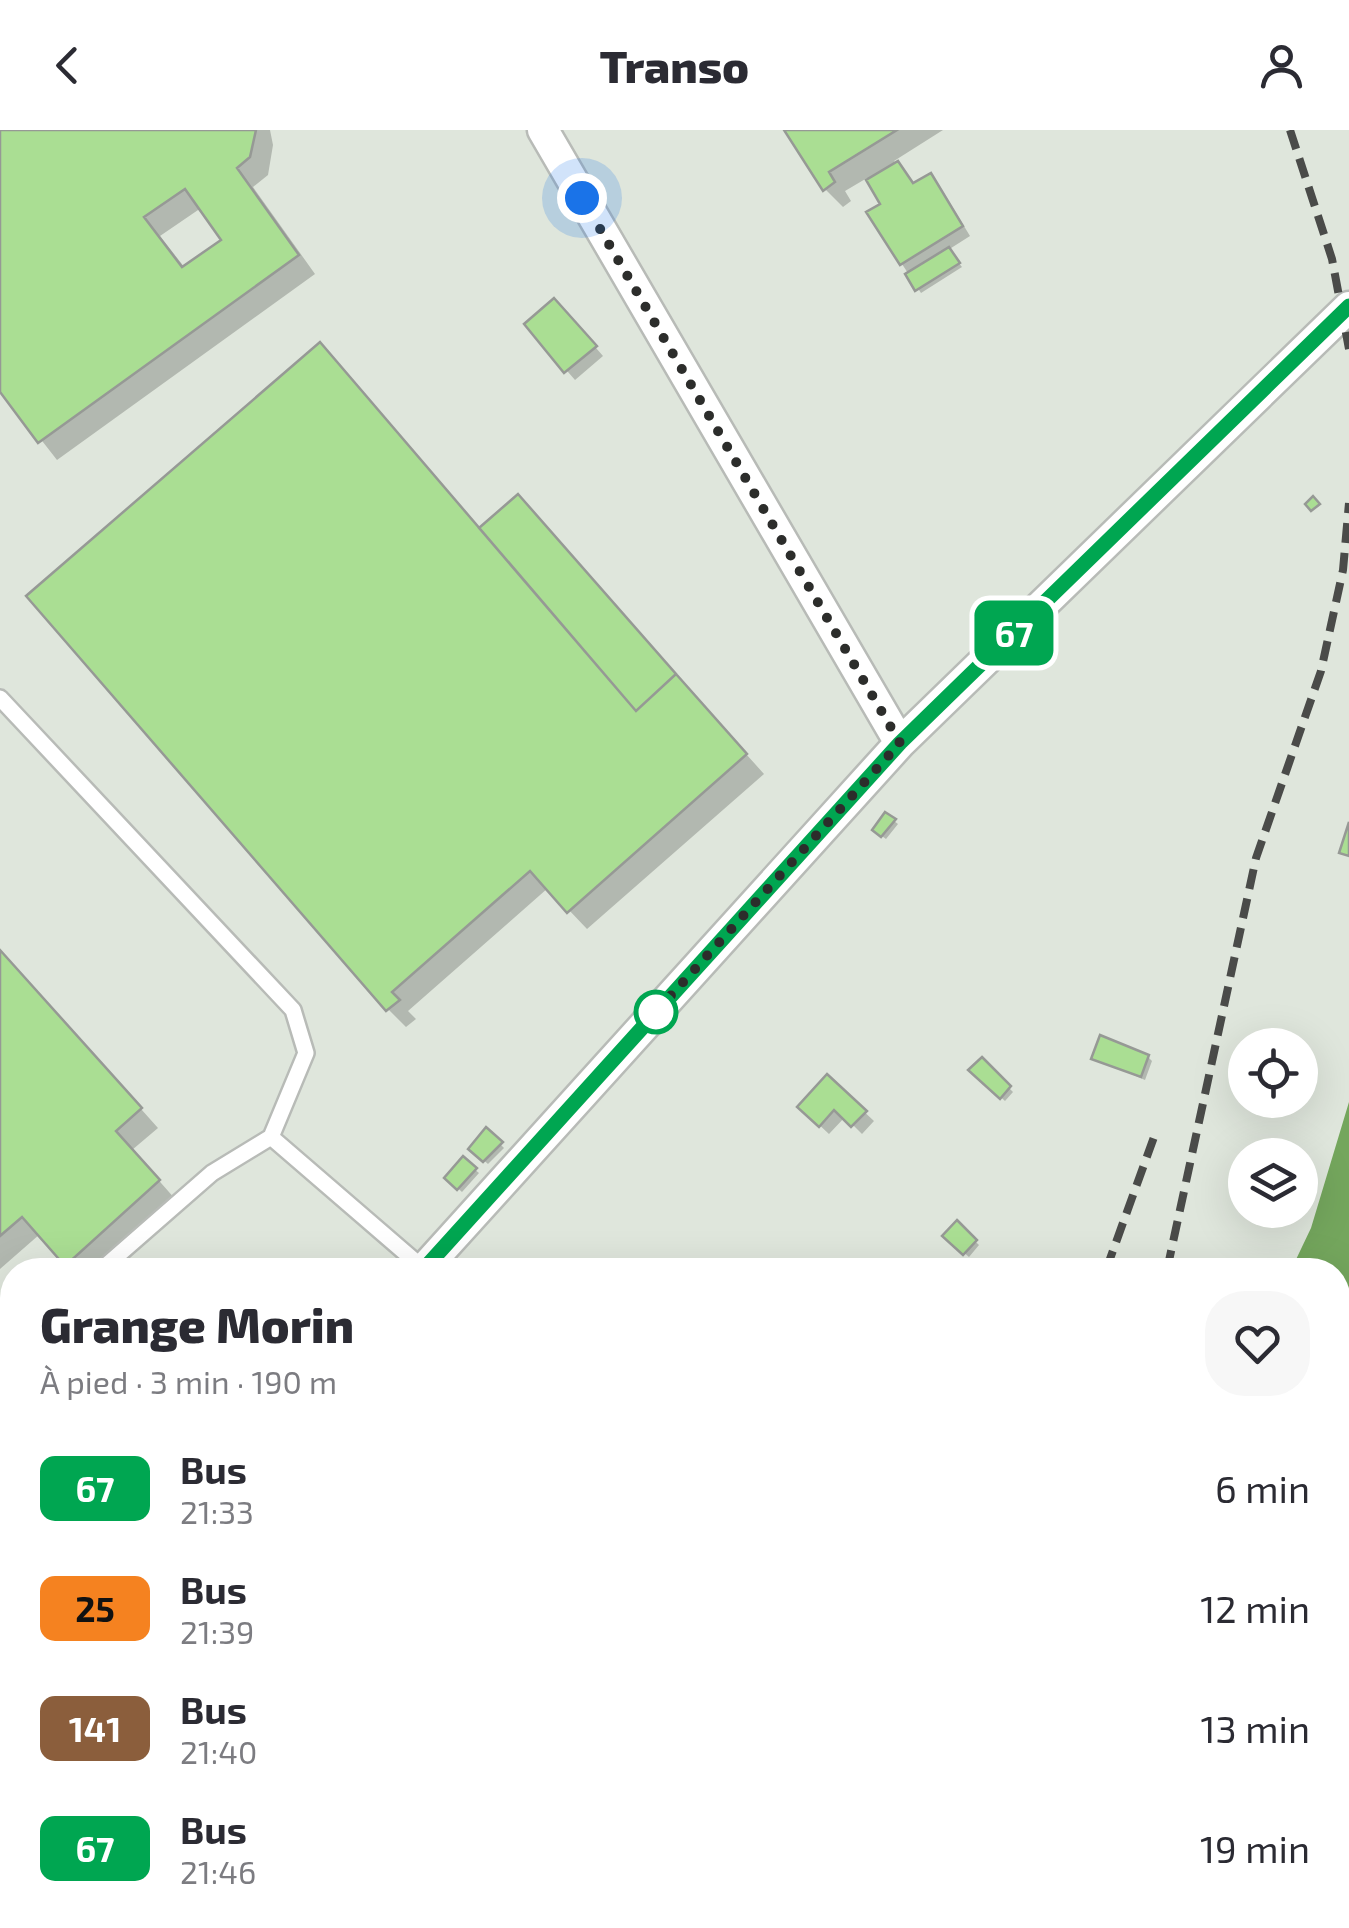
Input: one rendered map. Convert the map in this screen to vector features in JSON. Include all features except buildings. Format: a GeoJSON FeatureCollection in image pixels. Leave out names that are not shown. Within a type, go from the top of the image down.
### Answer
{"type":"FeatureCollection","features":[{"type":"Feature","properties":{"kind":"street"},"geometry":{"type":"LineString","coordinates":[[543,130],[900,743]]}},
{"type":"Feature","properties":{"kind":"street"},"geometry":{"type":"LineString","coordinates":[[433,1258],[900,743],[1349,306]]}},
{"type":"Feature","properties":{"kind":"lane"},"geometry":{"type":"LineString","coordinates":[[0,698],[292,1010],[306,1053],[271,1137],[212,1172],[115,1258]]}},
{"type":"Feature","properties":{"kind":"lane"},"geometry":{"type":"LineString","coordinates":[[271,1137],[410,1258]]}},
{"type":"Feature","properties":{"kind":"shaded area"},"geometry":{"type":"Polygon","coordinates":[[[0,130],[1349,130],[1349,1258],[0,1258],[0,130]]]}},
{"type":"Feature","properties":{"kind":"shaded area"},"geometry":{"type":"Polygon","coordinates":[[[1349,1102],[1349,1258],[1297,1258],[1311,1228],[1318,1228],[1318,1205],[1349,1102]]]}},
{"type":"Feature","properties":{"kind":"railway"},"geometry":{"type":"LineString","coordinates":[[1290,130],[1332,259],[1349,349]]}},
{"type":"Feature","properties":{"kind":"railway"},"geometry":{"type":"LineString","coordinates":[[1170,1258],[1256,858],[1321,671],[1343,570],[1349,503]]}},
{"type":"Feature","properties":{"kind":"railway"},"geometry":{"type":"LineString","coordinates":[[1110,1258],[1154,1137]]}},
{"type":"Feature","properties":{"kind":"bus line","name":"67"},"geometry":{"type":"LineString","coordinates":[[434,1258],[900,743],[1349,306]]}},
{"type":"Feature","properties":{"kind":"route"},"geometry":{"type":"LineString","coordinates":[[582,198],[900,743],[656,1012]]}}]}
